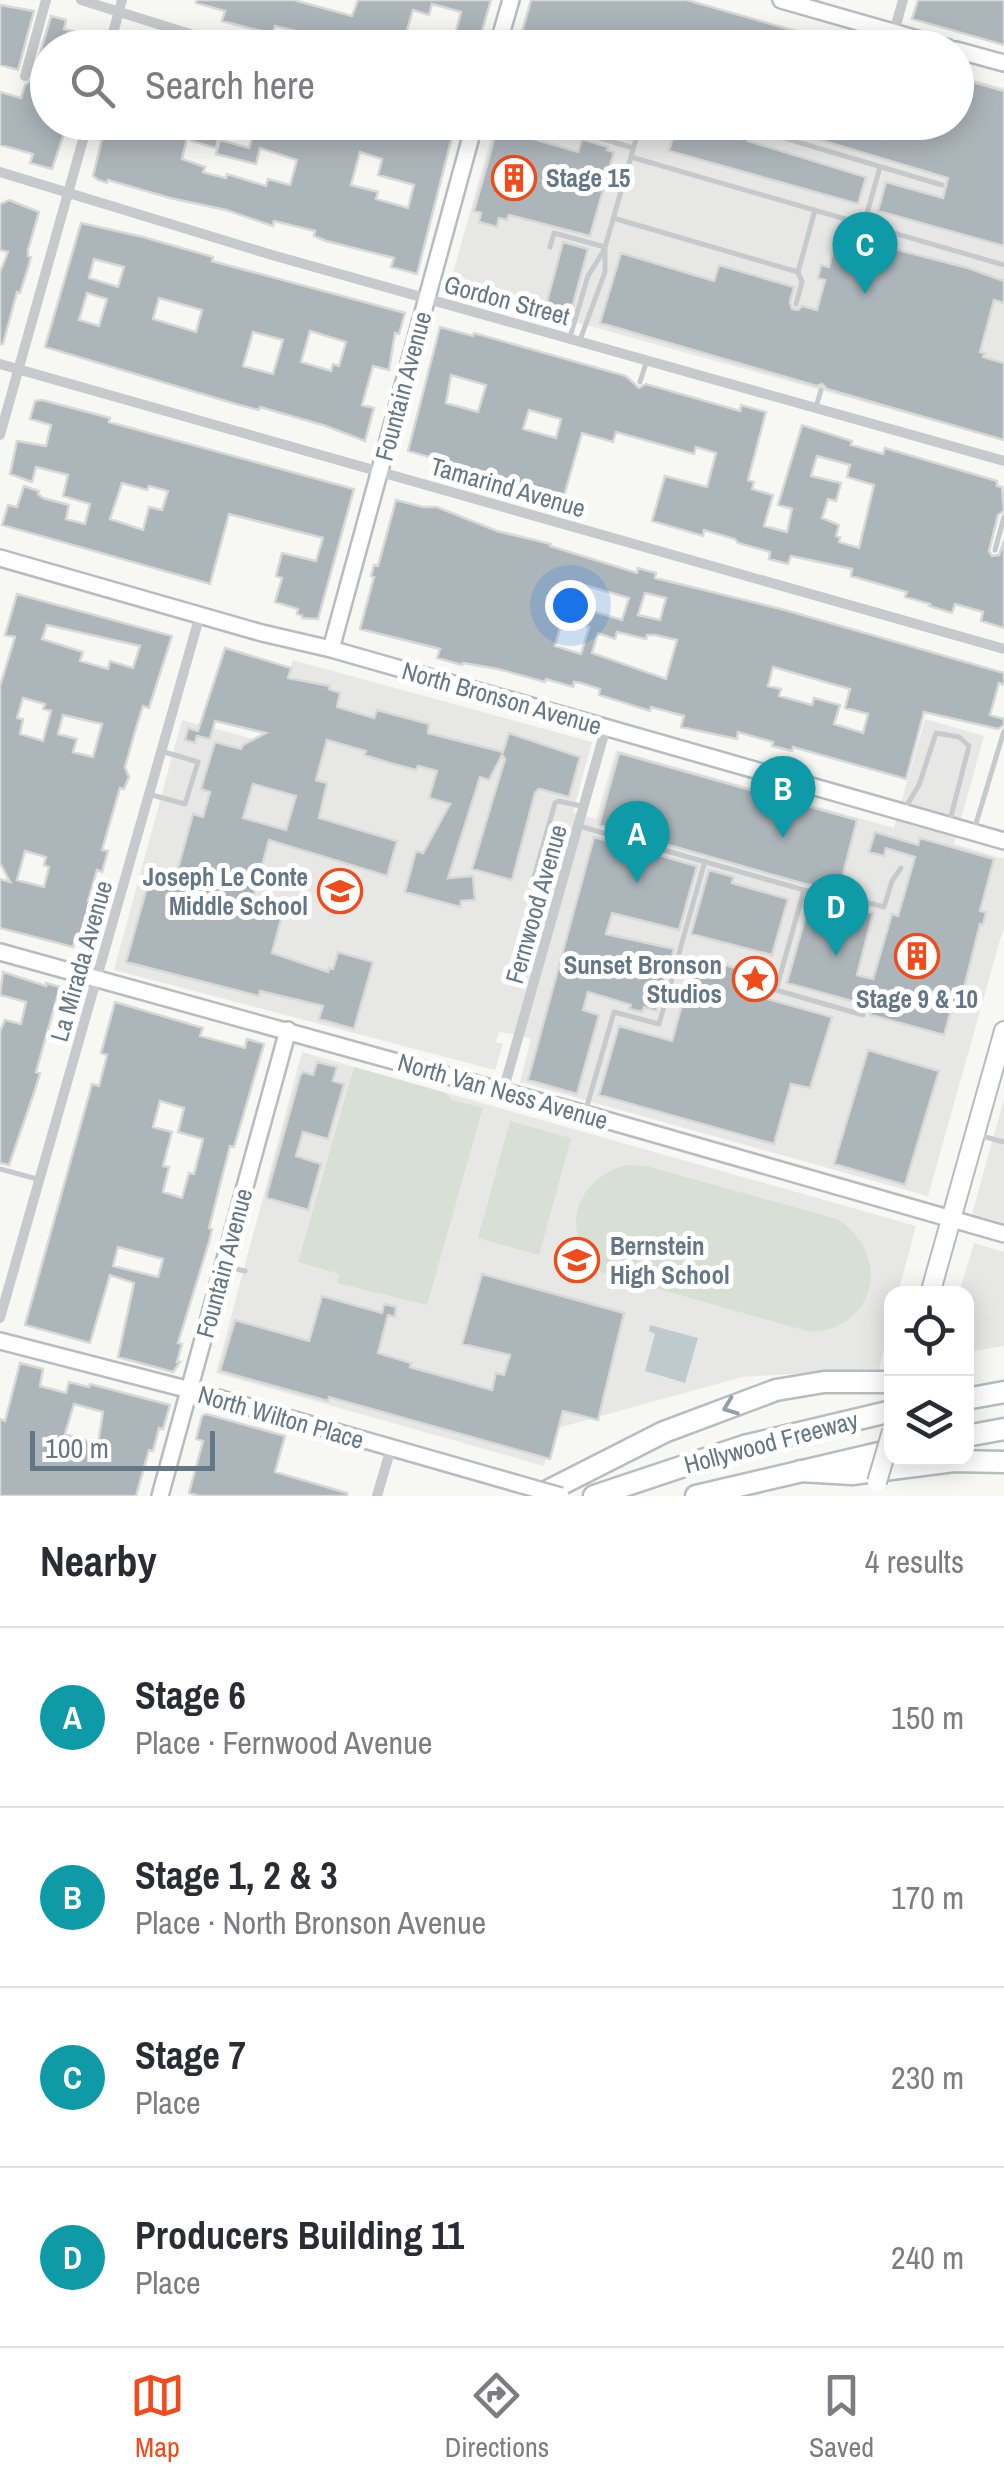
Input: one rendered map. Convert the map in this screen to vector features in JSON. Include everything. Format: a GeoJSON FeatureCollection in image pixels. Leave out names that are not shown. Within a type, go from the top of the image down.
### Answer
{"type":"FeatureCollection","features":[{"type":"Feature","properties":{"kind":"highway"},"geometry":{"type":"LineString","coordinates":[[530,1490],[664,1432],[776,1390],[824,1382],[884,1382]]}},
{"type":"Feature","properties":{"kind":"highway"},"geometry":{"type":"LineString","coordinates":[[974,1397],[1004,1392]]}},
{"type":"Feature","properties":{"kind":"highway","name":"Hollywood Freeway"},"geometry":{"type":"LineString","coordinates":[[594,1496],[744,1446],[884,1413]]}},
{"type":"Feature","properties":{"kind":"highway"},"geometry":{"type":"LineString","coordinates":[[974,1434],[1004,1428]]}},
{"type":"Feature","properties":{"kind":"highway","name":"Hollywood Freeway"},"geometry":{"type":"LineString","coordinates":[[696,1496],[884,1452]]}},
{"type":"Feature","properties":{"kind":"highway"},"geometry":{"type":"LineString","coordinates":[[800,1471],[852,1474],[954,1462],[1004,1462]]}},
{"type":"Feature","properties":{"kind":"main road"},"geometry":{"type":"LineString","coordinates":[[932,1286],[974,1134],[998,1074],[1004,1031]]}},
{"type":"Feature","properties":{"kind":"main road"},"geometry":{"type":"LineString","coordinates":[[876,1491],[884,1461]]}},
{"type":"Feature","properties":{"kind":"street"},"geometry":{"type":"LineString","coordinates":[[37,30],[46,0]]}},
{"type":"Feature","properties":{"kind":"street"},"geometry":{"type":"LineString","coordinates":[[80,0],[121,5],[187,30]]}},
{"type":"Feature","properties":{"kind":"street"},"geometry":{"type":"LineString","coordinates":[[502,30],[511,0]]}},
{"type":"Feature","properties":{"kind":"street"},"geometry":{"type":"LineString","coordinates":[[780,0],[887,30]]}},
{"type":"Feature","properties":{"kind":"street"},"geometry":{"type":"LineString","coordinates":[[895,30],[903,0]]}},
{"type":"Feature","properties":{"kind":"street"},"geometry":{"type":"LineString","coordinates":[[114,30],[121,5]]}},
{"type":"Feature","properties":{"kind":"street"},"geometry":{"type":"LineString","coordinates":[[24,76],[30,55]]}},
{"type":"Feature","properties":{"kind":"street"},"geometry":{"type":"LineString","coordinates":[[974,55],[1004,63]]}},
{"type":"Feature","properties":{"kind":"street"},"geometry":{"type":"LineString","coordinates":[[0,435],[83,140]]}},
{"type":"Feature","properties":{"kind":"street","name":"Fountain Avenue"},"geometry":{"type":"LineString","coordinates":[[331,649],[471,140]]}},
{"type":"Feature","properties":{"kind":"street","name":"Gordon Street"},"geometry":{"type":"LineString","coordinates":[[0,172],[427,299],[1004,461]]}},
{"type":"Feature","properties":{"kind":"street","name":"Tamarind Avenue"},"geometry":{"type":"LineString","coordinates":[[0,364],[1004,650]]}},
{"type":"Feature","properties":{"kind":"street","name":"North Bronson Avenue"},"geometry":{"type":"LineString","coordinates":[[1,562],[331,649],[1004,841]]}},
{"type":"Feature","properties":{"kind":"street","name":"La Mirada Avenue"},"geometry":{"type":"LineString","coordinates":[[0,1318],[200,615]]}},
{"type":"Feature","properties":{"kind":"street","name":"Fernwood Avenue"},"geometry":{"type":"LineString","coordinates":[[503,1091],[606,728]]}},
{"type":"Feature","properties":{"kind":"street","name":"North Van Ness Avenue"},"geometry":{"type":"LineString","coordinates":[[0,952],[1004,1234]]}},
{"type":"Feature","properties":{"kind":"street","name":"Fountain Avenue"},"geometry":{"type":"LineString","coordinates":[[160,1496],[288,1030]]}},
{"type":"Feature","properties":{"kind":"street","name":"North Wilton Place"},"geometry":{"type":"LineString","coordinates":[[0,1342],[190,1390],[561,1496]]}},
{"type":"Feature","properties":{"kind":"street"},"geometry":{"type":"LineString","coordinates":[[377,1496],[391,1448]]}},
{"type":"Feature","properties":{"kind":"lane"},"geometry":{"type":"LineString","coordinates":[[607,140],[633,148]]}},
{"type":"Feature","properties":{"kind":"lane"},"geometry":{"type":"LineString","coordinates":[[574,340],[604,272],[605,247],[635,140]]}},
{"type":"Feature","properties":{"kind":"lane"},"geometry":{"type":"LineString","coordinates":[[790,140],[942,185]]}},
{"type":"Feature","properties":{"kind":"lane"},"geometry":{"type":"LineString","coordinates":[[630,157],[1004,265]]}},
{"type":"Feature","properties":{"kind":"lane"},"geometry":{"type":"LineString","coordinates":[[864,224],[880,167]]}},
{"type":"Feature","properties":{"kind":"lane"},"geometry":{"type":"LineString","coordinates":[[796,304],[802,282],[798,272],[815,210]]}},
{"type":"Feature","properties":{"kind":"lane"},"geometry":{"type":"LineString","coordinates":[[613,218],[798,272]]}},
{"type":"Feature","properties":{"kind":"lane"},"geometry":{"type":"LineString","coordinates":[[550,246],[554,233],[605,247]]}},
{"type":"Feature","properties":{"kind":"lane"},"geometry":{"type":"LineString","coordinates":[[574,340],[588,276],[605,247]]}},
{"type":"Feature","properties":{"kind":"lane"},"geometry":{"type":"LineString","coordinates":[[640,382],[646,360]]}},
{"type":"Feature","properties":{"kind":"lane"},"geometry":{"type":"LineString","coordinates":[[816,408],[821,390]]}},
{"type":"Feature","properties":{"kind":"lane"},"geometry":{"type":"LineString","coordinates":[[995,550],[1004,518]]}},
{"type":"Feature","properties":{"kind":"lane"},"geometry":{"type":"LineString","coordinates":[[973,832],[1004,731]]}},
{"type":"Feature","properties":{"kind":"lane"},"geometry":{"type":"LineString","coordinates":[[902,812],[919,785],[936,733],[959,736],[969,746],[948,825]]}},
{"type":"Feature","properties":{"kind":"lane"},"geometry":{"type":"LineString","coordinates":[[149,794],[185,804],[198,762],[162,752]]}},
{"type":"Feature","properties":{"kind":"lane"},"geometry":{"type":"LineString","coordinates":[[533,881],[555,803],[584,807]]}},
{"type":"Feature","properties":{"kind":"lane"},"geometry":{"type":"LineString","coordinates":[[578,826],[804,890],[884,907],[892,881],[901,868]]}},
{"type":"Feature","properties":{"kind":"lane"},"geometry":{"type":"LineString","coordinates":[[585,1114],[614,1012],[660,1024],[705,861]]}},
{"type":"Feature","properties":{"kind":"lane"},"geometry":{"type":"LineString","coordinates":[[804,890],[776,990],[863,1016]]}},
{"type":"Feature","properties":{"kind":"lane"},"geometry":{"type":"LineString","coordinates":[[974,1134],[1004,1142]]}},
{"type":"Feature","properties":{"kind":"lane"},"geometry":{"type":"LineString","coordinates":[[0,1169],[40,1180]]}},
{"type":"Feature","properties":{"kind":"lane"},"geometry":{"type":"LineString","coordinates":[[224,1266],[246,1271]]}},
{"type":"Feature","properties":{"kind":"shaded area"},"geometry":{"type":"Polygon","coordinates":[[[974,80],[1004,88],[1004,441],[449,287],[490,140],[974,140],[974,80]]]}},
{"type":"Feature","properties":{"kind":"shaded area"},"geometry":{"type":"Polygon","coordinates":[[[293,660],[592,742],[573,812],[596,819],[616,750],[894,828],[925,719],[984,736],[954,844],[1004,859],[1004,926],[928,1196],[520,1082],[531,1039],[519,1035],[499,1032],[496,1042],[503,1044],[495,1070],[114,970],[182,720],[268,743],[293,660]]]}},
{"type":"Feature","properties":{"kind":"shaded area","name":"Bernstein High School"},"geometry":{"type":"Polygon","coordinates":[[[302,1052],[916,1226],[900,1286],[884,1286],[884,1349],[879,1369],[742,1377],[554,1429],[544,1466],[216,1373],[302,1052]]]}},
{"type":"Feature","properties":{"kind":"shaded area"},"geometry":{"type":"Polygon","coordinates":[[[354,1067],[446,1093],[452,1100],[483,1108],[427,1305],[337,1283],[339,1274],[298,1262],[354,1067]]]}},
{"type":"Feature","properties":{"kind":"shaded area"},"geometry":{"type":"Polygon","coordinates":[[[1004,1099],[1004,1223],[972,1214],[1004,1099]]]}},
{"type":"Feature","properties":{"kind":"shaded area"},"geometry":{"type":"Polygon","coordinates":[[[510,1121],[571,1138],[539,1255],[478,1238],[510,1121]]]}},
{"type":"Feature","properties":{"kind":"shaded area"},"geometry":{"type":"Polygon","coordinates":[[[625,1165],[646,1166],[837,1219],[865,1251],[870,1269],[869,1288],[862,1304],[850,1318],[833,1328],[810,1332],[603,1273],[580,1243],[577,1212],[593,1184],[625,1165]]]}},
{"type":"Feature","properties":{"kind":"shaded area"},"geometry":{"type":"Polygon","coordinates":[[[974,1243],[1004,1252],[1004,1346],[974,1351],[974,1286],[961,1286],[974,1243]]]}},
{"type":"Feature","properties":{"kind":"shaded area"},"geometry":{"type":"Polygon","coordinates":[[[650,1325],[698,1338],[685,1383],[645,1371],[655,1334],[649,1331],[650,1325]]]}},
{"type":"Feature","properties":{"kind":"building"},"geometry":{"type":"Polygon","coordinates":[[[294,0],[352,16],[358,0],[491,0],[482,30],[456,30],[461,12],[432,4],[429,15],[413,10],[407,30],[292,30],[275,26],[274,30],[257,30],[222,21],[225,11],[196,3],[294,0]]]}},
{"type":"Feature","properties":{"kind":"building"},"geometry":{"type":"Polygon","coordinates":[[[531,0],[687,0],[791,30],[523,30],[531,0]]]}},
{"type":"Feature","properties":{"kind":"building"},"geometry":{"type":"Polygon","coordinates":[[[918,0],[1004,0],[1004,45],[974,37],[974,30],[951,30],[912,19],[918,0]]]}},
{"type":"Feature","properties":{"kind":"building"},"geometry":{"type":"Polygon","coordinates":[[[0,5],[34,11],[18,70],[0,65],[0,5]]]}},
{"type":"Feature","properties":{"kind":"building"},"geometry":{"type":"Polygon","coordinates":[[[51,16],[66,20],[64,29],[68,30],[47,30],[51,16]]]}},
{"type":"Feature","properties":{"kind":"building"},"geometry":{"type":"Polygon","coordinates":[[[30,81],[30,140],[62,140],[52,169],[30,163],[33,154],[0,145],[0,92],[21,98],[30,81]]]}},
{"type":"Feature","properties":{"kind":"building"},"geometry":{"type":"Polygon","coordinates":[[[974,82],[1004,91],[1004,246],[878,211],[886,182],[943,198],[948,178],[820,140],[974,140],[974,82]]]}},
{"type":"Feature","properties":{"kind":"building"},"geometry":{"type":"Polygon","coordinates":[[[102,140],[187,140],[182,159],[205,167],[203,172],[226,178],[227,174],[266,186],[268,179],[290,185],[297,160],[260,148],[256,164],[216,154],[220,140],[249,148],[251,140],[451,140],[417,274],[391,267],[394,258],[326,241],[314,236],[315,231],[274,221],[273,226],[226,210],[93,176],[102,140]],[[360,152],[351,185],[378,192],[376,199],[408,208],[414,185],[378,175],[382,159],[360,152]]]}},
{"type":"Feature","properties":{"kind":"building"},"geometry":{"type":"Polygon","coordinates":[[[191,140],[218,140],[216,148],[191,140]]]}},
{"type":"Feature","properties":{"kind":"building"},"geometry":{"type":"Polygon","coordinates":[[[494,140],[537,140],[578,152],[582,140],[585,140],[614,152],[590,236],[509,215],[507,220],[499,218],[497,227],[479,222],[481,213],[474,211],[494,140]]]}},
{"type":"Feature","properties":{"kind":"building"},"geometry":{"type":"Polygon","coordinates":[[[672,140],[748,140],[866,177],[858,204],[669,151],[672,140]]]}},
{"type":"Feature","properties":{"kind":"building"},"geometry":{"type":"Polygon","coordinates":[[[9,200],[39,212],[28,250],[28,268],[0,344],[0,272],[8,252],[0,250],[0,204],[9,200]]]}},
{"type":"Feature","properties":{"kind":"building"},"geometry":{"type":"Polygon","coordinates":[[[81,223],[143,237],[213,257],[212,261],[405,313],[399,334],[395,333],[389,370],[373,366],[362,405],[374,408],[365,441],[326,426],[239,405],[45,347],[81,223]],[[94,259],[89,278],[118,287],[124,267],[94,259]],[[87,293],[79,320],[99,326],[107,299],[87,293]],[[159,298],[153,319],[196,332],[202,310],[159,298]],[[310,331],[301,362],[331,371],[333,364],[339,366],[346,342],[310,331]],[[253,332],[243,366],[273,374],[283,340],[253,332]]]}},
{"type":"Feature","properties":{"kind":"building"},"geometry":{"type":"Polygon","coordinates":[[[863,241],[1004,281],[1004,303],[994,300],[980,352],[985,353],[983,357],[1004,363],[1004,440],[827,389],[822,384],[817,386],[600,323],[621,253],[714,281],[719,265],[794,287],[792,309],[802,306],[817,310],[825,280],[818,278],[821,265],[829,267],[834,247],[860,250],[863,241]]]}},
{"type":"Feature","properties":{"kind":"building"},"geometry":{"type":"Polygon","coordinates":[[[563,242],[588,249],[570,315],[545,309],[563,242]]]}},
{"type":"Feature","properties":{"kind":"building"},"geometry":{"type":"Polygon","coordinates":[[[440,327],[626,376],[639,388],[646,384],[740,411],[741,405],[766,412],[748,480],[754,482],[752,489],[773,495],[764,526],[787,532],[792,509],[778,505],[802,425],[852,441],[851,445],[883,454],[885,448],[997,481],[997,486],[1002,487],[1004,511],[998,515],[989,551],[992,556],[999,555],[1004,541],[1004,628],[981,621],[983,612],[955,604],[952,613],[929,606],[905,597],[907,592],[851,576],[852,569],[791,556],[788,564],[769,559],[770,552],[735,539],[704,530],[703,536],[652,521],[665,476],[707,487],[716,453],[696,447],[694,454],[616,432],[613,442],[582,433],[564,496],[408,451],[440,327]],[[451,375],[446,403],[478,412],[486,385],[451,375]],[[529,410],[523,429],[556,438],[561,419],[529,410]],[[817,456],[811,476],[841,483],[836,501],[828,499],[822,518],[839,525],[839,542],[859,548],[874,485],[847,477],[850,465],[817,456]]]}},
{"type":"Feature","properties":{"kind":"building"},"geometry":{"type":"Polygon","coordinates":[[[35,401],[110,418],[109,422],[354,489],[318,619],[302,618],[298,609],[275,602],[282,578],[276,576],[282,553],[316,561],[323,538],[229,514],[210,584],[2,525],[8,505],[17,507],[24,486],[39,491],[43,498],[69,505],[66,519],[85,524],[90,504],[63,496],[68,475],[36,467],[32,482],[10,474],[17,441],[46,446],[51,425],[30,419],[35,401]],[[122,483],[110,519],[143,530],[149,507],[162,510],[168,491],[149,486],[147,490],[122,483]]]}},
{"type":"Feature","properties":{"kind":"building"},"geometry":{"type":"Polygon","coordinates":[[[396,500],[437,507],[497,531],[551,544],[637,573],[638,568],[656,573],[655,578],[785,610],[1004,673],[1004,685],[999,683],[990,715],[1004,719],[1004,725],[998,729],[924,712],[906,779],[793,747],[792,751],[772,746],[773,742],[738,732],[737,739],[681,727],[684,716],[651,707],[650,711],[599,695],[600,689],[581,683],[574,682],[573,687],[498,669],[462,665],[437,658],[440,649],[360,629],[374,565],[378,566],[396,500]],[[574,582],[568,604],[622,620],[629,598],[574,582]],[[645,593],[638,615],[660,620],[666,598],[645,593]],[[563,616],[555,646],[581,654],[589,627],[563,616]],[[617,632],[615,639],[598,633],[592,653],[666,679],[677,640],[655,635],[647,635],[646,639],[617,632]],[[773,667],[768,686],[781,689],[779,696],[812,705],[814,698],[840,705],[834,724],[863,733],[868,714],[845,708],[850,689],[773,667]]]}},
{"type":"Feature","properties":{"kind":"building"},"geometry":{"type":"Polygon","coordinates":[[[17,594],[172,636],[149,708],[143,706],[125,767],[129,777],[124,789],[120,788],[102,850],[108,851],[102,872],[97,870],[88,901],[92,902],[87,923],[84,922],[73,947],[0,928],[0,879],[10,882],[0,863],[0,686],[15,637],[5,635],[17,594]],[[47,625],[42,639],[83,652],[80,661],[108,669],[110,661],[133,668],[140,646],[47,625]],[[23,698],[17,718],[23,719],[20,734],[43,741],[51,711],[43,709],[45,704],[23,698]],[[63,715],[58,734],[77,739],[73,752],[93,757],[102,724],[63,715]],[[25,851],[17,880],[44,887],[49,867],[44,865],[46,857],[25,851]]]}},
{"type":"Feature","properties":{"kind":"building"},"geometry":{"type":"Polygon","coordinates":[[[225,648],[291,668],[288,678],[330,686],[329,689],[340,693],[337,707],[374,718],[377,710],[429,724],[428,733],[503,752],[509,733],[580,757],[569,797],[539,789],[535,793],[512,880],[472,869],[505,759],[502,755],[489,780],[480,777],[448,878],[473,876],[475,900],[461,901],[460,907],[405,892],[416,851],[423,853],[450,804],[429,798],[437,771],[390,763],[364,755],[366,751],[327,740],[316,780],[327,783],[319,818],[397,841],[387,876],[269,840],[254,895],[255,899],[284,908],[272,953],[328,972],[333,969],[338,952],[373,962],[354,1029],[319,1019],[323,1006],[260,991],[259,996],[126,962],[153,866],[177,872],[193,814],[203,817],[210,792],[201,789],[215,742],[241,749],[266,733],[215,721],[210,739],[197,736],[195,743],[185,740],[188,728],[198,731],[225,648]],[[253,784],[243,818],[286,830],[296,796],[253,784]]]}},
{"type":"Feature","properties":{"kind":"building"},"geometry":{"type":"Polygon","coordinates":[[[619,753],[857,820],[839,890],[805,884],[599,825],[619,753]]]}},
{"type":"Feature","properties":{"kind":"building"},"geometry":{"type":"Polygon","coordinates":[[[875,832],[918,845],[920,838],[994,859],[980,911],[986,912],[983,925],[980,924],[959,1008],[952,1007],[944,1035],[871,1015],[873,1007],[787,983],[807,911],[826,901],[873,913],[857,975],[873,979],[892,914],[898,916],[915,857],[886,848],[884,856],[869,852],[875,832]]]}},
{"type":"Feature","properties":{"kind":"building"},"geometry":{"type":"Polygon","coordinates":[[[594,837],[697,866],[679,930],[612,913],[606,934],[674,949],[656,1011],[644,1007],[642,1012],[629,1009],[631,1005],[588,992],[583,1010],[599,1015],[577,1094],[528,1080],[594,837]]]}},
{"type":"Feature","properties":{"kind":"building"},"geometry":{"type":"Polygon","coordinates":[[[709,870],[734,877],[732,883],[788,899],[772,955],[691,934],[709,870]]]}},
{"type":"Feature","properties":{"kind":"building"},"geometry":{"type":"Polygon","coordinates":[[[695,957],[759,974],[753,995],[832,1017],[810,1088],[791,1084],[774,1144],[599,1095],[619,1026],[672,1041],[695,957]]]}},
{"type":"Feature","properties":{"kind":"building"},"geometry":{"type":"Polygon","coordinates":[[[3,972],[60,987],[36,1072],[40,1073],[9,1165],[0,1163],[0,1031],[5,1020],[21,1024],[26,1002],[0,995],[3,972]]]}},
{"type":"Feature","properties":{"kind":"building"},"geometry":{"type":"Polygon","coordinates":[[[115,1002],[203,1028],[200,1036],[245,1048],[247,1039],[264,1044],[234,1147],[230,1146],[209,1242],[178,1343],[182,1344],[180,1362],[173,1372],[118,1357],[134,1283],[110,1275],[90,1343],[25,1325],[92,1084],[99,1086],[107,1055],[101,1053],[115,1002]],[[160,1101],[153,1127],[172,1132],[163,1166],[169,1167],[163,1192],[182,1198],[189,1173],[194,1174],[203,1139],[178,1132],[184,1108],[160,1101]],[[118,1247],[113,1266],[158,1277],[163,1259],[118,1247]]]}},
{"type":"Feature","properties":{"kind":"building"},"geometry":{"type":"Polygon","coordinates":[[[868,1050],[939,1071],[905,1185],[834,1164],[868,1050]]]}},
{"type":"Feature","properties":{"kind":"building"},"geometry":{"type":"Polygon","coordinates":[[[317,1062],[337,1067],[333,1081],[344,1084],[328,1139],[303,1132],[296,1156],[321,1164],[308,1210],[267,1198],[267,1194],[300,1076],[303,1072],[313,1075],[317,1062]]]}},
{"type":"Feature","properties":{"kind":"building"},"geometry":{"type":"Polygon","coordinates":[[[482,1274],[624,1313],[598,1420],[563,1411],[550,1459],[220,1371],[235,1320],[309,1341],[322,1296],[382,1313],[384,1304],[396,1307],[395,1317],[388,1315],[378,1353],[411,1363],[410,1367],[492,1390],[496,1373],[504,1375],[510,1355],[462,1344],[482,1274]]]}},
{"type":"Feature","properties":{"kind":"building"},"geometry":{"type":"Polygon","coordinates":[[[20,1363],[43,1369],[40,1386],[66,1393],[69,1382],[89,1387],[90,1384],[170,1405],[153,1451],[149,1450],[136,1496],[0,1496],[0,1419],[5,1421],[20,1363]],[[74,1404],[65,1434],[98,1444],[103,1412],[74,1404]]]}},
{"type":"Feature","properties":{"kind":"building"},"geometry":{"type":"Polygon","coordinates":[[[206,1414],[285,1436],[275,1472],[347,1496],[189,1493],[203,1441],[196,1439],[206,1414]]]}},
{"type":"Feature","properties":{"kind":"place","name":"Stage 15"},"geometry":{"type":"Point","coordinates":[514,178]}},
{"type":"Feature","properties":{"kind":"place","name":"Stage 7"},"geometry":{"type":"Point","coordinates":[865,294]}},
{"type":"Feature","properties":{"kind":"place","name":"Stage 1, 2 & 3"},"geometry":{"type":"Point","coordinates":[783,838]}},
{"type":"Feature","properties":{"kind":"place","name":"Stage 6"},"geometry":{"type":"Point","coordinates":[637,883]}},
{"type":"Feature","properties":{"kind":"place","name":"Joseph Le Conte Middle School"},"geometry":{"type":"Point","coordinates":[340,891]}},
{"type":"Feature","properties":{"kind":"place","name":"Producers Building 11"},"geometry":{"type":"Point","coordinates":[836,956]}},
{"type":"Feature","properties":{"kind":"place","name":"Stage 9 & 10"},"geometry":{"type":"Point","coordinates":[917,956]}},
{"type":"Feature","properties":{"kind":"place","name":"Sunset Bronson Studios"},"geometry":{"type":"Point","coordinates":[755,979]}},
{"type":"Feature","properties":{"kind":"place","name":"Bernstein High School"},"geometry":{"type":"Point","coordinates":[577,1260]}}]}
